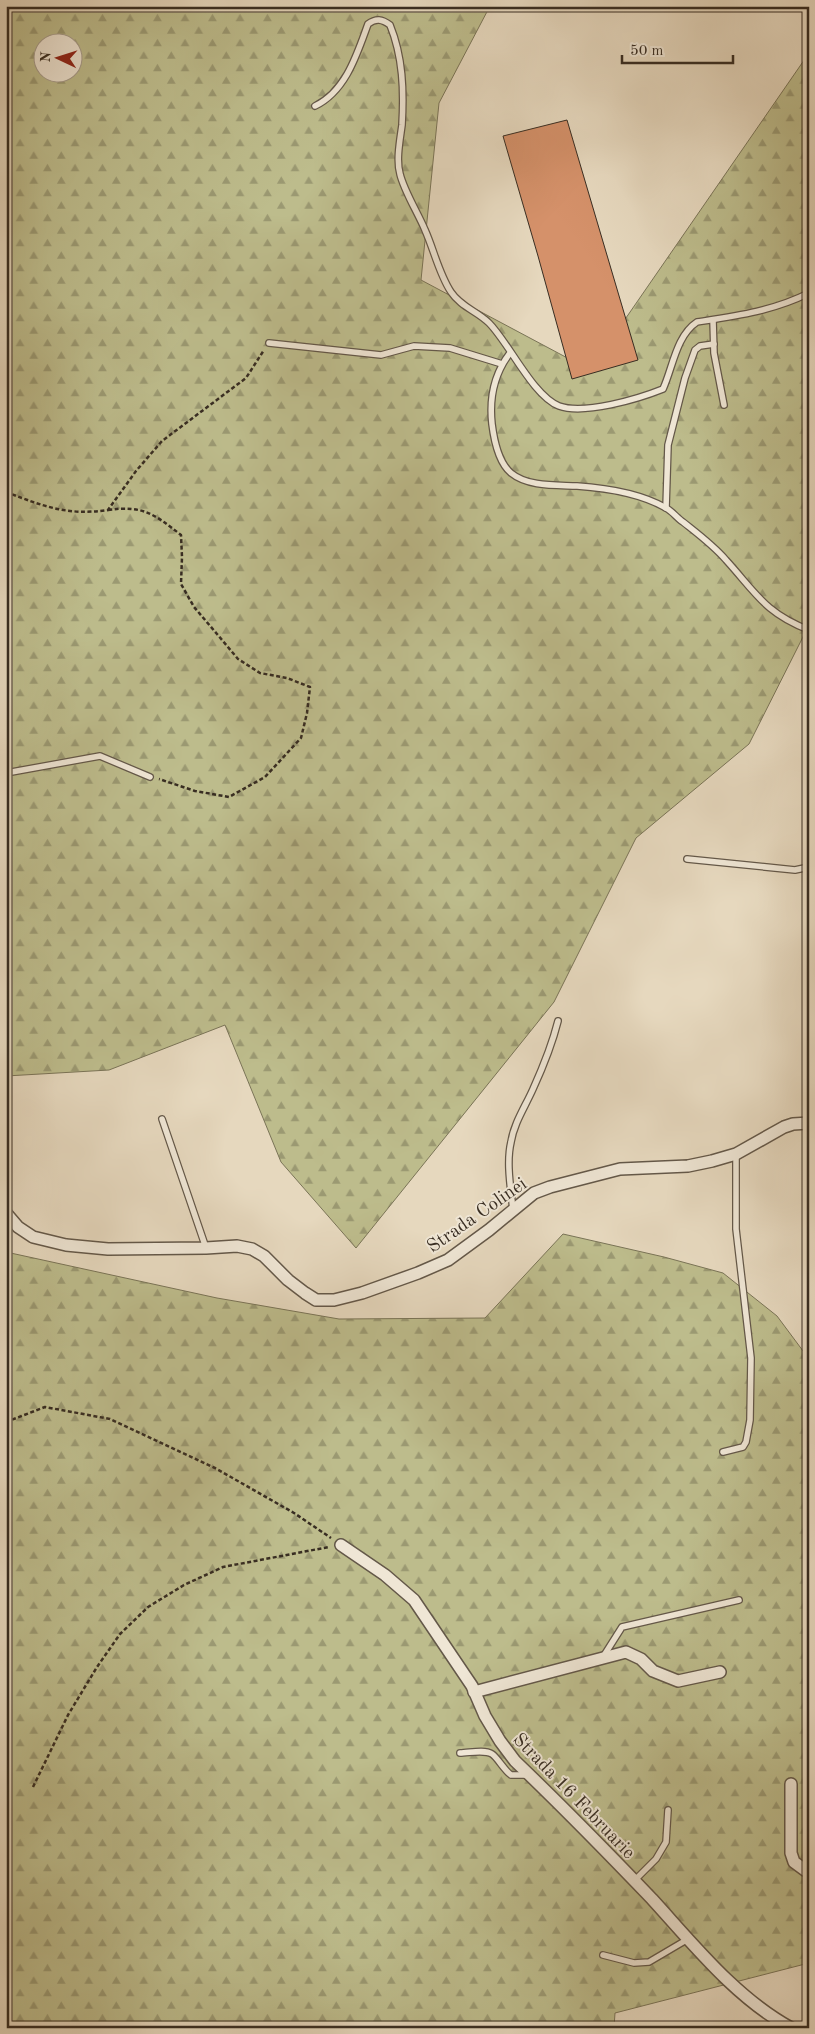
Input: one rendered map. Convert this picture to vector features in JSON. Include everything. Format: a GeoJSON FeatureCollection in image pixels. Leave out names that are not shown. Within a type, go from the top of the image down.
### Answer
{"type":"FeatureCollection","features":[{"type":"Feature","properties":{"kind":"street","name":"Strada Colinei"},"geometry":{"type":"LineString","coordinates":[[6,1213],[18,1227],[33,1237],[66,1245],[108,1249],[237,1246],[252,1249],[264,1256],[304,1294],[316,1300],[334,1300],[362,1293],[448,1260],[534,1193],[577,1179],[620,1169],[688,1166],[736,1154],[784,1127],[793,1124],[809,1123]]}},
{"type":"Feature","properties":{"kind":"street","name":"Strada 16 Februarie"},"geometry":{"type":"LineString","coordinates":[[341,1545],[384,1575],[414,1600],[451,1652],[474,1692],[485,1716],[515,1761],[634,1881],[721,1974],[752,2001],[792,2028]]}},
{"type":"Feature","properties":{"kind":"street"},"geometry":{"type":"LineString","coordinates":[[474,1692],[626,1652],[641,1658],[654,1671],[678,1680],[720,1672]]}},
{"type":"Feature","properties":{"kind":"street"},"geometry":{"type":"LineString","coordinates":[[791,1784],[791,1853],[794,1862],[809,1873]]}},
{"type":"Feature","properties":{"kind":"lane"},"geometry":{"type":"LineString","coordinates":[[315,106],[332,94],[343,80],[353,64],[368,24],[373,20],[379,20],[390,25],[399,53],[403,91],[399,174],[426,232],[444,281],[460,304],[489,323],[524,372],[553,403],[562,407],[595,406],[663,389],[678,346],[689,328],[697,322],[768,309],[786,304],[809,293]]}},
{"type":"Feature","properties":{"kind":"lane"},"geometry":{"type":"LineString","coordinates":[[713,320],[714,344],[724,405]]}},
{"type":"Feature","properties":{"kind":"lane"},"geometry":{"type":"LineString","coordinates":[[269,343],[381,354],[414,346],[450,348],[502,364]]}},
{"type":"Feature","properties":{"kind":"lane"},"geometry":{"type":"LineString","coordinates":[[666,508],[668,445],[685,378],[695,350],[700,346],[714,344]]}},
{"type":"Feature","properties":{"kind":"lane"},"geometry":{"type":"LineString","coordinates":[[510,353],[502,364],[494,382],[492,423],[494,441],[502,462],[511,473],[525,480],[542,484],[612,490],[641,498],[666,508],[703,537],[725,558],[766,606],[788,622],[809,630]]}},
{"type":"Feature","properties":{"kind":"lane"},"geometry":{"type":"LineString","coordinates":[[6,773],[100,756],[150,777]]}},
{"type":"Feature","properties":{"kind":"lane"},"geometry":{"type":"LineString","coordinates":[[687,859],[795,870],[809,867]]}},
{"type":"Feature","properties":{"kind":"lane"},"geometry":{"type":"LineString","coordinates":[[513,1211],[510,1179],[510,1143],[518,1119],[533,1091],[552,1046],[558,1021]]}},
{"type":"Feature","properties":{"kind":"lane"},"geometry":{"type":"LineString","coordinates":[[162,1119],[206,1248]]}},
{"type":"Feature","properties":{"kind":"lane"},"geometry":{"type":"LineString","coordinates":[[723,1452],[743,1447],[746,1442],[750,1420],[749,1340],[736,1229],[736,1154]]}},
{"type":"Feature","properties":{"kind":"lane"},"geometry":{"type":"LineString","coordinates":[[602,1658],[622,1628],[739,1600]]}},
{"type":"Feature","properties":{"kind":"lane"},"geometry":{"type":"LineString","coordinates":[[460,1754],[485,1752],[493,1754],[502,1768],[511,1775],[529,1775]]}},
{"type":"Feature","properties":{"kind":"lane"},"geometry":{"type":"LineString","coordinates":[[634,1881],[656,1859],[666,1842],[668,1810]]}},
{"type":"Feature","properties":{"kind":"lane"},"geometry":{"type":"LineString","coordinates":[[603,1954],[634,1963],[649,1962],[688,1939]]}},
{"type":"Feature","properties":{"kind":"path"},"geometry":{"type":"LineString","coordinates":[[108,510],[136,471],[162,441],[246,378],[269,343]]}},
{"type":"Feature","properties":{"kind":"path"},"geometry":{"type":"LineString","coordinates":[[6,492],[52,509],[86,513],[127,507],[155,515],[181,535],[181,584],[194,607],[238,659],[260,673],[287,678],[310,687],[307,714],[300,738],[265,777],[229,797],[195,791],[150,777]]}},
{"type":"Feature","properties":{"kind":"path"},"geometry":{"type":"LineString","coordinates":[[6,1422],[45,1407],[110,1419],[215,1468],[294,1514],[341,1545]]}},
{"type":"Feature","properties":{"kind":"path"},"geometry":{"type":"LineString","coordinates":[[33,1787],[68,1715],[97,1667],[120,1634],[148,1607],[184,1585],[223,1566],[341,1545]]}},
{"type":"Feature","properties":{"kind":"green space"},"geometry":{"type":"Polygon","coordinates":[[[6,6],[490,6],[439,103],[421,280],[590,370],[809,53],[809,625],[749,744],[636,838],[554,1002],[356,1248],[281,1162],[225,1025],[109,1070],[6,1076],[6,6]]]}},
{"type":"Feature","properties":{"kind":"green space"},"geometry":{"type":"Polygon","coordinates":[[[563,1234],[664,1257],[723,1273],[777,1316],[809,1359],[809,1963],[615,2013],[614,2028],[6,2028],[6,1252],[217,1298],[339,1319],[485,1318],[563,1234]]]}},
{"type":"Feature","properties":{"kind":"building"},"geometry":{"type":"Polygon","coordinates":[[[567,120],[638,360],[572,379],[503,136],[567,120]]]}}]}
